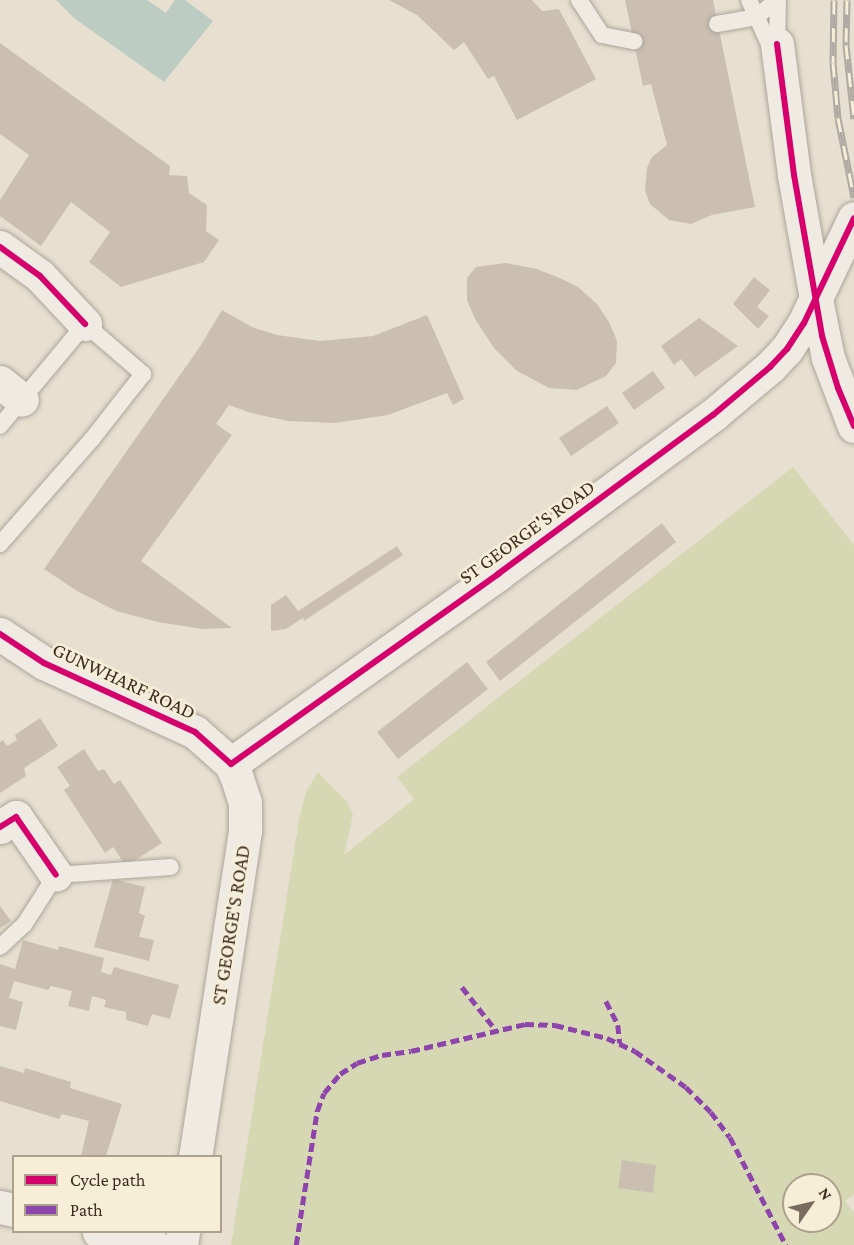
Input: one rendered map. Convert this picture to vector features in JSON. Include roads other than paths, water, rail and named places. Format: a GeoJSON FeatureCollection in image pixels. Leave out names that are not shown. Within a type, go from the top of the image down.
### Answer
{"type":"FeatureCollection","features":[{"type":"Feature","properties":{"kind":"main road"},"geometry":{"type":"LineString","coordinates":[[775,51],[828,358],[854,426]]}},
{"type":"Feature","properties":{"kind":"main road","name":"ST GEORGE'S ROAD"},"geometry":{"type":"LineString","coordinates":[[195,1155],[245,831],[245,802],[231,764],[498,574],[713,415],[780,357],[796,336],[816,299],[854,218]]}},
{"type":"Feature","properties":{"kind":"main road"},"geometry":{"type":"LineString","coordinates":[[0,248],[40,276],[85,324]]}},
{"type":"Feature","properties":{"kind":"main road","name":"GUNWHARF ROAD"},"geometry":{"type":"LineString","coordinates":[[0,634],[44,663],[195,732],[231,764]]}},
{"type":"Feature","properties":{"kind":"main road"},"geometry":{"type":"LineString","coordinates":[[8,822],[56,875]]}},
{"type":"Feature","properties":{"kind":"main road"},"geometry":{"type":"LineString","coordinates":[[103,1233],[153,1245]]}},
{"type":"Feature","properties":{"kind":"lane"},"geometry":{"type":"LineString","coordinates":[[579,0],[602,35],[634,41]]}},
{"type":"Feature","properties":{"kind":"lane"},"geometry":{"type":"LineString","coordinates":[[749,0],[775,51]]}},
{"type":"Feature","properties":{"kind":"lane"},"geometry":{"type":"LineString","coordinates":[[717,24],[756,17],[774,3]]}},
{"type":"Feature","properties":{"kind":"lane"},"geometry":{"type":"LineString","coordinates":[[774,3],[775,51]]}},
{"type":"Feature","properties":{"kind":"lane"},"geometry":{"type":"LineString","coordinates":[[734,22],[758,29],[775,51]]}},
{"type":"Feature","properties":{"kind":"lane"},"geometry":{"type":"LineString","coordinates":[[0,426],[11,391],[85,324],[143,374],[92,439],[0,544]]}},
{"type":"Feature","properties":{"kind":"lane"},"geometry":{"type":"LineString","coordinates":[[0,947],[24,925],[56,875],[171,867]]}},
{"type":"Feature","properties":{"kind":"railway"},"geometry":{"type":"LineString","coordinates":[[834,0],[833,63],[838,118],[854,197]]}},
{"type":"Feature","properties":{"kind":"railway"},"geometry":{"type":"LineString","coordinates":[[847,0],[846,45],[854,119]]}}]}
